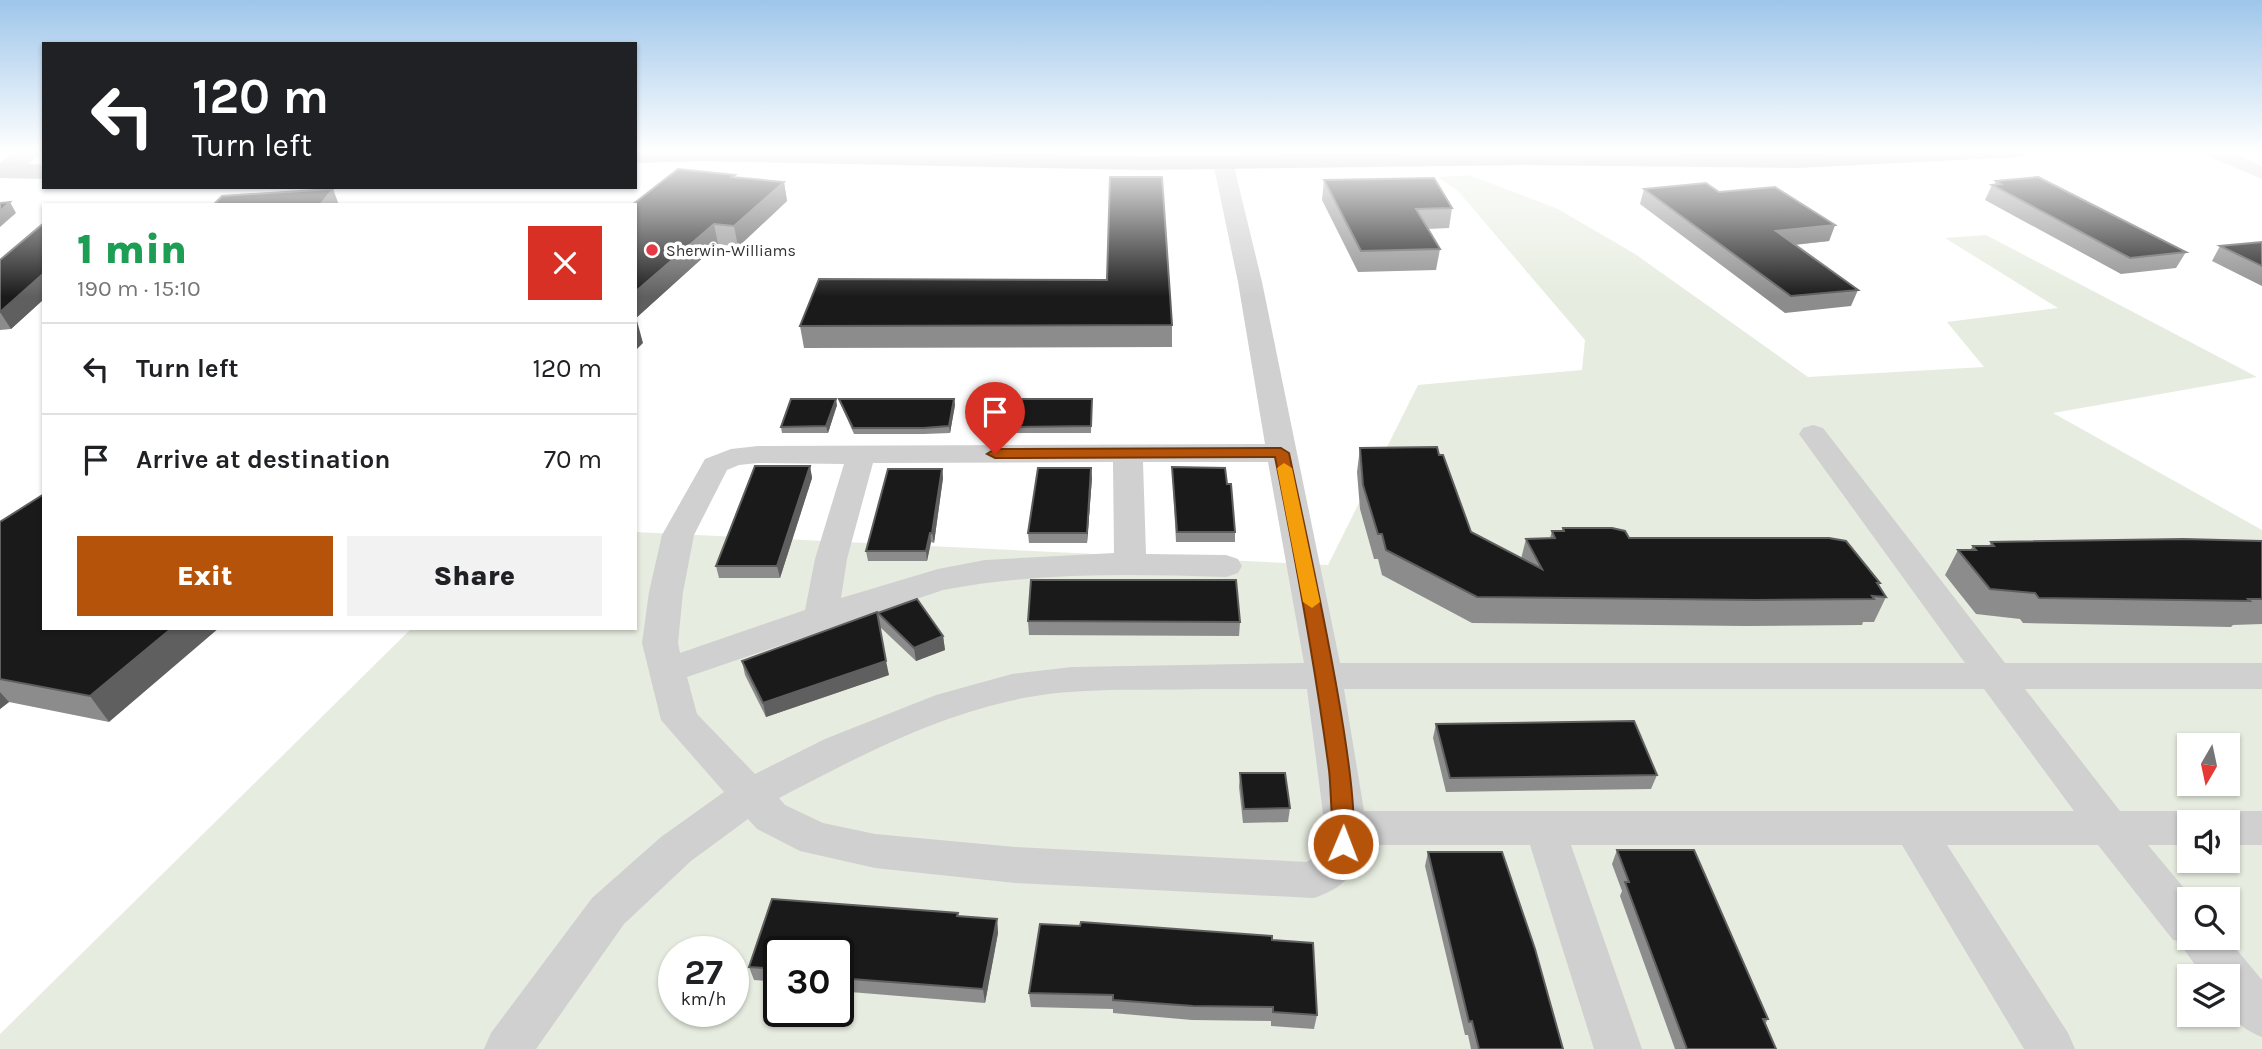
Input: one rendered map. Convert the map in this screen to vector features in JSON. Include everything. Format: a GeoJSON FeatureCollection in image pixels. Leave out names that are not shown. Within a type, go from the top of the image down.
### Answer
{"type":"FeatureCollection","features":[{"type":"Feature","properties":{"kind":"street"},"geometry":{"type":"LineString","coordinates":[[1231,199],[1310,590],[1324,677],[1345,828],[1343,844],[1335,865],[1314,880],[1016,865],[875,851],[815,839],[771,817],[680,720],[660,643],[666,592],[678,535],[715,465],[723,459],[739,455],[1281,453]]}},
{"type":"Feature","properties":{"kind":"street"},"geometry":{"type":"LineString","coordinates":[[1813,434],[2109,828],[2177,911]]}},
{"type":"Feature","properties":{"kind":"street"},"geometry":{"type":"LineString","coordinates":[[1128,453],[1130,564]]}},
{"type":"Feature","properties":{"kind":"street"},"geometry":{"type":"LineString","coordinates":[[821,617],[831,559],[861,454]]}},
{"type":"Feature","properties":{"kind":"street"},"geometry":{"type":"LineString","coordinates":[[666,671],[938,580],[985,571],[1130,564],[1226,566]]}},
{"type":"Feature","properties":{"kind":"street"},"geometry":{"type":"LineString","coordinates":[[508,1049],[608,911],[676,849],[750,795],[839,749],[949,705],[1012,687],[1072,680],[1324,677],[2262,676]]}},
{"type":"Feature","properties":{"kind":"street"},"geometry":{"type":"LineString","coordinates":[[1345,828],[2177,828]]}},
{"type":"Feature","properties":{"kind":"street"},"geometry":{"type":"LineString","coordinates":[[1545,828],[1618,1049]]}},
{"type":"Feature","properties":{"kind":"street"},"geometry":{"type":"LineString","coordinates":[[1914,828],[2051,1049]]}},
{"type":"Feature","properties":{"kind":"street"},"geometry":{"type":"LineString","coordinates":[[2240,828],[2262,828]]}},
{"type":"Feature","properties":{"kind":"street"},"geometry":{"type":"LineString","coordinates":[[2209,950],[2262,1015]]}},
{"type":"Feature","properties":{"kind":"shaded area"},"geometry":{"type":"Polygon","coordinates":[[[1465,199],[1532,199],[1558,209],[1635,254],[1808,377],[1984,367],[1947,322],[2058,308],[1945,238],[1986,235],[2257,377],[2053,413],[2262,530],[2262,1049],[0,1049],[0,1034],[410,630],[637,630],[637,532],[1328,565],[1418,385],[1582,370],[1585,340],[1465,199]]]}},
{"type":"Feature","properties":{"kind":"building"},"geometry":{"type":"Polygon","coordinates":[[[219,199],[325,199],[322,203],[215,203],[219,199]]]}},
{"type":"Feature","properties":{"kind":"building"},"geometry":{"type":"Polygon","coordinates":[[[640,199],[765,199],[734,226],[714,224],[637,290],[637,203],[635,203],[640,199]]]}},
{"type":"Feature","properties":{"kind":"building"},"geometry":{"type":"Polygon","coordinates":[[[1109,199],[1163,199],[1172,325],[800,326],[819,279],[1107,280],[1109,199]]]}},
{"type":"Feature","properties":{"kind":"building"},"geometry":{"type":"Polygon","coordinates":[[[1334,199],[1447,199],[1452,208],[1416,209],[1440,249],[1361,251],[1334,199]]]}},
{"type":"Feature","properties":{"kind":"building"},"geometry":{"type":"Polygon","coordinates":[[[1658,199],[1794,199],[1835,225],[1776,231],[1858,290],[1791,296],[1658,199]]]}},
{"type":"Feature","properties":{"kind":"building"},"geometry":{"type":"Polygon","coordinates":[[[2018,199],[2081,199],[2186,252],[2130,258],[2018,199]]]}},
{"type":"Feature","properties":{"kind":"building"},"geometry":{"type":"Polygon","coordinates":[[[10,202],[0,211],[0,203],[10,202]]]}},
{"type":"Feature","properties":{"kind":"building"},"geometry":{"type":"Polygon","coordinates":[[[42,225],[42,275],[0,312],[0,260],[42,225]]]}},
{"type":"Feature","properties":{"kind":"building"},"geometry":{"type":"Polygon","coordinates":[[[2262,242],[2262,266],[2220,246],[2262,242]]]}},
{"type":"Feature","properties":{"kind":"building"},"geometry":{"type":"Polygon","coordinates":[[[791,399],[836,399],[826,426],[781,427],[791,399]]]}},
{"type":"Feature","properties":{"kind":"building"},"geometry":{"type":"Polygon","coordinates":[[[839,399],[954,399],[949,426],[853,428],[839,399]]]}},
{"type":"Feature","properties":{"kind":"building"},"geometry":{"type":"Polygon","coordinates":[[[1019,399],[1092,399],[1091,426],[1016,427],[1019,399]]]}},
{"type":"Feature","properties":{"kind":"building"},"geometry":{"type":"Polygon","coordinates":[[[1437,447],[1439,455],[1443,455],[1471,532],[1542,569],[1526,539],[1555,538],[1552,531],[1564,531],[1563,528],[1612,528],[1625,531],[1629,538],[1829,538],[1846,541],[1880,583],[1877,583],[1886,597],[1756,600],[1477,597],[1386,550],[1382,534],[1378,534],[1363,485],[1360,448],[1437,447]]]}},
{"type":"Feature","properties":{"kind":"building"},"geometry":{"type":"Polygon","coordinates":[[[755,466],[810,466],[777,566],[716,566],[755,466]]]}},
{"type":"Feature","properties":{"kind":"building"},"geometry":{"type":"Polygon","coordinates":[[[1172,467],[1225,468],[1227,484],[1231,484],[1235,532],[1177,532],[1172,467]]]}},
{"type":"Feature","properties":{"kind":"building"},"geometry":{"type":"Polygon","coordinates":[[[1038,468],[1091,468],[1087,533],[1028,533],[1038,468]]]}},
{"type":"Feature","properties":{"kind":"building"},"geometry":{"type":"Polygon","coordinates":[[[888,469],[942,469],[932,533],[926,551],[866,551],[888,469]]]}},
{"type":"Feature","properties":{"kind":"building"},"geometry":{"type":"Polygon","coordinates":[[[42,495],[42,630],[170,630],[90,696],[0,679],[0,522],[42,495]]]}},
{"type":"Feature","properties":{"kind":"building"},"geometry":{"type":"Polygon","coordinates":[[[2183,539],[2262,541],[2262,599],[2039,598],[2035,593],[1990,589],[1958,550],[1976,550],[1973,546],[1994,546],[1991,542],[2183,539]]]}},
{"type":"Feature","properties":{"kind":"building"},"geometry":{"type":"Polygon","coordinates":[[[1031,580],[1236,580],[1240,622],[1028,621],[1031,580]]]}},
{"type":"Feature","properties":{"kind":"building"},"geometry":{"type":"Polygon","coordinates":[[[917,599],[943,636],[914,648],[878,613],[917,599]]]}},
{"type":"Feature","properties":{"kind":"building"},"geometry":{"type":"Polygon","coordinates":[[[877,612],[886,661],[763,703],[742,661],[877,612]]]}},
{"type":"Feature","properties":{"kind":"building"},"geometry":{"type":"Polygon","coordinates":[[[1634,721],[1657,775],[1450,778],[1436,724],[1634,721]]]}},
{"type":"Feature","properties":{"kind":"building"},"geometry":{"type":"Polygon","coordinates":[[[1240,773],[1285,773],[1290,808],[1244,809],[1240,773]]]}},
{"type":"Feature","properties":{"kind":"building"},"geometry":{"type":"Polygon","coordinates":[[[1617,850],[1694,850],[1768,1019],[1763,1019],[1776,1049],[1687,1049],[1625,882],[1629,882],[1617,850]]]}},
{"type":"Feature","properties":{"kind":"building"},"geometry":{"type":"Polygon","coordinates":[[[1428,852],[1502,852],[1535,949],[1563,1049],[1479,1049],[1472,1021],[1469,1022],[1428,852]]]}},
{"type":"Feature","properties":{"kind":"building"},"geometry":{"type":"Polygon","coordinates":[[[772,899],[958,913],[957,916],[997,919],[983,989],[854,979],[854,936],[763,936],[763,968],[749,967],[772,899]]]}},
{"type":"Feature","properties":{"kind":"building"},"geometry":{"type":"Polygon","coordinates":[[[1081,922],[1272,936],[1272,940],[1313,943],[1317,1015],[1273,1012],[1273,1007],[1193,1006],[1113,1000],[1113,995],[1029,993],[1040,924],[1080,926],[1081,922]]]}},
{"type":"Feature","properties":{"kind":"slow traffic"},"geometry":{"type":"LineString","coordinates":[[1284,468],[1312,602]]}},
{"type":"Feature","properties":{"kind":"place","name":"Sherwin-Williams"},"geometry":{"type":"Point","coordinates":[652,250]}},
{"type":"Feature","properties":{"kind":"route"},"geometry":{"type":"LineString","coordinates":[[995,454],[1281,453],[1310,590],[1339,771],[1345,821],[1343,844]]}}]}
